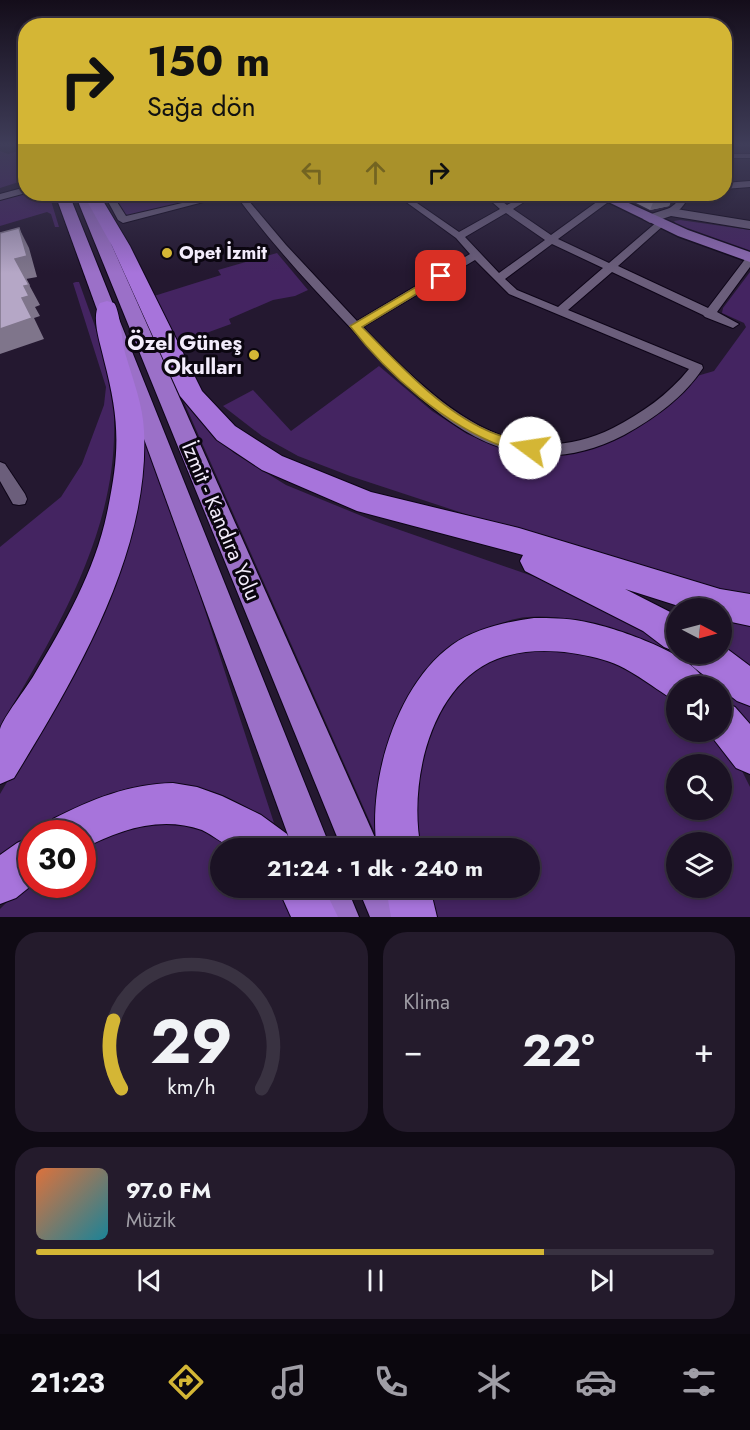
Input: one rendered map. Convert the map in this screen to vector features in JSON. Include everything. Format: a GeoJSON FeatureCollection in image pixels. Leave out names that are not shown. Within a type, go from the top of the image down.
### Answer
{"type":"FeatureCollection","features":[{"type":"Feature","properties":{"kind":"highway","name":"İzmit - Kandıra Yolu"},"geometry":{"type":"LineString","coordinates":[[65,201],[308,838]]}},
{"type":"Feature","properties":{"kind":"highway","name":"İzmit - Kandıra Yolu"},"geometry":{"type":"LineString","coordinates":[[85,201],[356,838]]}},
{"type":"Feature","properties":{"kind":"highway"},"geometry":{"type":"LineString","coordinates":[[95,201],[122,246],[192,396],[226,433],[272,463],[367,503],[434,522],[519,541],[720,604],[750,610]]}},
{"type":"Feature","properties":{"kind":"highway"},"geometry":{"type":"LineString","coordinates":[[0,764],[54,676],[79,627],[94,595],[116,534],[129,467],[131,432],[124,382],[106,326],[107,307]]}},
{"type":"Feature","properties":{"kind":"highway"},"geometry":{"type":"LineString","coordinates":[[434,522],[552,568],[655,620],[666,628]]}},
{"type":"Feature","properties":{"kind":"highway"},"geometry":{"type":"LineString","coordinates":[[397,838],[397,797],[401,765],[414,724],[431,692],[451,669],[475,651],[496,640],[523,634],[593,638],[630,651],[673,676]]}},
{"type":"Feature","properties":{"kind":"highway"},"geometry":{"type":"LineString","coordinates":[[718,664],[750,688]]}},
{"type":"Feature","properties":{"kind":"highway"},"geometry":{"type":"LineString","coordinates":[[732,732],[750,754]]}},
{"type":"Feature","properties":{"kind":"highway"},"geometry":{"type":"LineString","coordinates":[[95,820],[124,807],[160,802],[195,807],[220,815],[248,829],[259,838]]}},
{"type":"Feature","properties":{"kind":"highway"},"geometry":{"type":"LineString","coordinates":[[0,882],[18,868]]}},
{"type":"Feature","properties":{"kind":"highway"},"geometry":{"type":"LineString","coordinates":[[305,898],[315,917]]}},
{"type":"Feature","properties":{"kind":"highway"},"geometry":{"type":"LineString","coordinates":[[331,898],[339,917]]}},
{"type":"Feature","properties":{"kind":"highway"},"geometry":{"type":"LineString","coordinates":[[382,898],[390,917]]}},
{"type":"Feature","properties":{"kind":"highway"},"geometry":{"type":"LineString","coordinates":[[410,898],[414,917]]}},
{"type":"Feature","properties":{"kind":"main road"},"geometry":{"type":"LineString","coordinates":[[616,201],[660,218],[750,259]]}},
{"type":"Feature","properties":{"kind":"main road"},"geometry":{"type":"LineString","coordinates":[[660,218],[746,223]]}},
{"type":"Feature","properties":{"kind":"street"},"geometry":{"type":"LineString","coordinates":[[0,196],[18,192]]}},
{"type":"Feature","properties":{"kind":"street"},"geometry":{"type":"LineString","coordinates":[[112,201],[123,220],[201,201]]}},
{"type":"Feature","properties":{"kind":"street"},"geometry":{"type":"LineString","coordinates":[[245,201],[356,326],[406,378],[450,414],[480,433],[514,446],[545,451],[594,441],[622,429],[674,395],[697,368],[513,292],[459,236],[409,201]]}},
{"type":"Feature","properties":{"kind":"street"},"geometry":{"type":"LineString","coordinates":[[496,201],[552,240],[709,315],[734,324]]}},
{"type":"Feature","properties":{"kind":"street"},"geometry":{"type":"LineString","coordinates":[[459,236],[522,201]]}},
{"type":"Feature","properties":{"kind":"street"},"geometry":{"type":"LineString","coordinates":[[498,279],[552,240],[597,201]]}},
{"type":"Feature","properties":{"kind":"street"},"geometry":{"type":"LineString","coordinates":[[559,312],[611,268],[660,218],[679,206],[682,201]]}},
{"type":"Feature","properties":{"kind":"street"},"geometry":{"type":"LineString","coordinates":[[356,326],[476,255]]}},
{"type":"Feature","properties":{"kind":"street"},"geometry":{"type":"LineString","coordinates":[[709,315],[750,259]]}},
{"type":"Feature","properties":{"kind":"street"},"geometry":{"type":"LineString","coordinates":[[0,468],[20,499]]}},
{"type":"Feature","properties":{"kind":"shaded area"},"geometry":{"type":"Polygon","coordinates":[[[18,195],[18,201],[51,201],[59,227],[55,227],[51,214],[47,212],[0,226],[0,199],[18,195]]]}},
{"type":"Feature","properties":{"kind":"shaded area"},"geometry":{"type":"Polygon","coordinates":[[[117,201],[191,201],[130,216],[122,213],[117,201]]]}},
{"type":"Feature","properties":{"kind":"shaded area"},"geometry":{"type":"Polygon","coordinates":[[[674,221],[750,230],[750,254],[679,228],[674,221]]]}},
{"type":"Feature","properties":{"kind":"shaded area"},"geometry":{"type":"Polygon","coordinates":[[[277,253],[308,290],[295,296],[273,300],[229,319],[231,324],[176,344],[154,296],[221,275],[218,270],[277,253]]]}},
{"type":"Feature","properties":{"kind":"shaded area"},"geometry":{"type":"Polygon","coordinates":[[[750,272],[750,597],[508,528],[350,476],[298,456],[262,436],[223,406],[253,390],[291,431],[379,366],[432,411],[467,434],[518,453],[564,454],[586,449],[639,426],[667,408],[685,392],[697,376],[714,371],[746,327],[744,323],[722,313],[723,308],[750,272]]]}},
{"type":"Feature","properties":{"kind":"shaded area"},"geometry":{"type":"Polygon","coordinates":[[[79,282],[93,321],[113,386],[112,464],[105,504],[78,582],[61,619],[0,727],[0,547],[61,497],[82,464],[104,405],[106,387],[73,283],[79,282]]]}},
{"type":"Feature","properties":{"kind":"shaded area"},"geometry":{"type":"Polygon","coordinates":[[[175,382],[195,415],[234,453],[286,485],[374,521],[564,587],[637,622],[666,640],[666,656],[623,636],[584,623],[545,617],[527,617],[509,620],[458,643],[386,838],[377,838],[175,382]]]}},
{"type":"Feature","properties":{"kind":"shaded area"},"geometry":{"type":"Polygon","coordinates":[[[136,410],[160,472],[274,823],[206,789],[168,784],[141,786],[90,801],[56,820],[18,820],[18,845],[0,858],[0,794],[67,680],[136,410]]]}},
{"type":"Feature","properties":{"kind":"shaded area"},"geometry":{"type":"Polygon","coordinates":[[[732,616],[750,622],[750,666],[732,652],[732,616]]]}},
{"type":"Feature","properties":{"kind":"shaded area"},"geometry":{"type":"Polygon","coordinates":[[[541,648],[567,649],[623,664],[666,691],[666,742],[719,742],[730,754],[666,754],[666,820],[732,820],[732,756],[738,763],[750,787],[750,917],[430,917],[423,898],[540,898],[540,838],[414,838],[415,759],[441,699],[479,666],[508,654],[541,648]]]}},
{"type":"Feature","properties":{"kind":"shaded area"},"geometry":{"type":"Polygon","coordinates":[[[679,664],[702,664],[718,676],[696,676],[679,664]]]}},
{"type":"Feature","properties":{"kind":"shaded area"},"geometry":{"type":"Polygon","coordinates":[[[732,686],[750,700],[750,733],[732,712],[732,686]]]}},
{"type":"Feature","properties":{"kind":"shaded area"},"geometry":{"type":"Polygon","coordinates":[[[168,819],[204,826],[229,838],[210,838],[210,898],[290,898],[300,917],[0,917],[0,909],[18,891],[18,898],[96,898],[96,840],[123,827],[168,819]]]}},
{"type":"Feature","properties":{"kind":"building"},"geometry":{"type":"Polygon","coordinates":[[[19,228],[27,256],[15,259],[29,285],[24,286],[29,296],[22,298],[32,318],[0,329],[0,233],[19,228]]]}},
{"type":"Feature","properties":{"kind":"place","name":"Opet İzmit"},"geometry":{"type":"Point","coordinates":[167,253]}},
{"type":"Feature","properties":{"kind":"place","name":"Özel Güneş Okulları"},"geometry":{"type":"Point","coordinates":[254,355]}},
{"type":"Feature","properties":{"kind":"route"},"geometry":{"type":"LineString","coordinates":[[441,276],[356,326],[406,378],[450,414],[480,433],[514,446],[530,448]]}}]}
